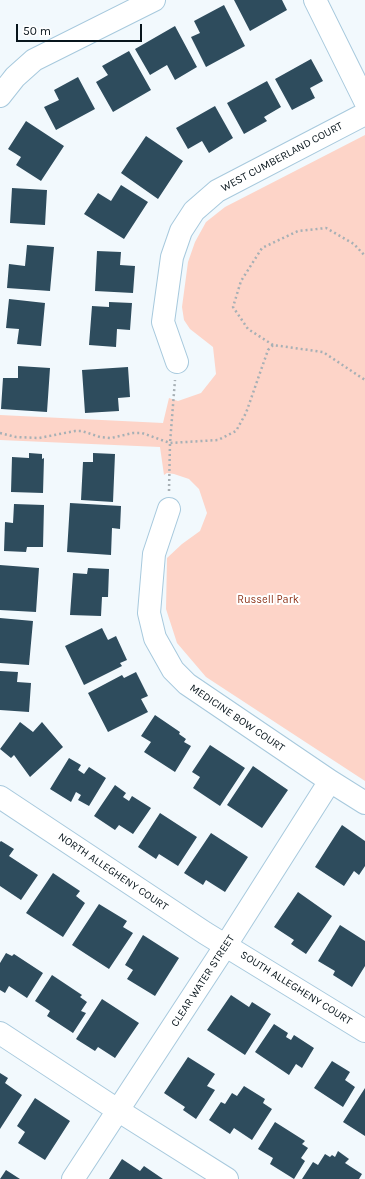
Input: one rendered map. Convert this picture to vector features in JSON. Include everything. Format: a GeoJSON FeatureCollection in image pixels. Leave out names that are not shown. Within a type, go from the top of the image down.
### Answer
{"type":"FeatureCollection","features":[{"type":"Feature","properties":{"kind":"street"},"geometry":{"type":"LineString","coordinates":[[0,96],[15,77],[34,60],[154,0]]}},
{"type":"Feature","properties":{"kind":"street"},"geometry":{"type":"LineString","coordinates":[[315,0],[365,101]]}},
{"type":"Feature","properties":{"kind":"street","name":"WEST CUMBERLAND COURT"},"geometry":{"type":"LineString","coordinates":[[177,362],[163,322],[172,257],[181,231],[194,211],[217,191],[365,114]]}},
{"type":"Feature","properties":{"kind":"street","name":"MEDICINE BOW COURT"},"geometry":{"type":"LineString","coordinates":[[169,509],[154,554],[149,613],[155,638],[173,670],[187,684],[365,803]]}},
{"type":"Feature","properties":{"kind":"street","name":"CLEAR WATER STREET"},"geometry":{"type":"LineString","coordinates":[[74,1179],[226,945],[330,781]]}},
{"type":"Feature","properties":{"kind":"street","name":"NORTH ALLEGHENY COURT"},"geometry":{"type":"LineString","coordinates":[[0,797],[205,933],[226,945]]}},
{"type":"Feature","properties":{"kind":"street","name":"SOUTH ALLEGHENY COURT"},"geometry":{"type":"LineString","coordinates":[[226,945],[365,1031]]}},
{"type":"Feature","properties":{"kind":"street"},"geometry":{"type":"LineString","coordinates":[[0,1033],[119,1111],[227,1179]]}},
{"type":"Feature","properties":{"kind":"path"},"geometry":{"type":"LineString","coordinates":[[365,256],[354,244],[326,228],[298,231],[262,248],[241,281],[233,307],[248,329],[273,345],[323,352],[365,380]]}},
{"type":"Feature","properties":{"kind":"path"},"geometry":{"type":"LineString","coordinates":[[0,433],[16,437],[39,438],[82,431],[100,437],[111,438],[133,433],[142,433],[170,443],[218,440],[236,431],[246,413],[268,350],[273,345]]}},
{"type":"Feature","properties":{"kind":"path"},"geometry":{"type":"LineString","coordinates":[[169,509],[170,443],[177,362]]}},
{"type":"Feature","properties":{"kind":"green space","name":"Russell Park"},"geometry":{"type":"Polygon","coordinates":[[[365,135],[365,781],[206,677],[177,643],[166,609],[167,558],[182,544],[200,531],[207,513],[199,489],[189,479],[174,474],[167,473],[164,475],[160,447],[0,440],[0,415],[163,423],[169,398],[178,401],[201,393],[216,374],[213,347],[190,329],[184,320],[182,307],[188,262],[195,242],[206,222],[225,207],[365,135]]]}},
{"type":"Feature","properties":{"kind":"building"},"geometry":{"type":"Polygon","coordinates":[[[234,0],[282,0],[287,10],[250,31],[234,0]]]}},
{"type":"Feature","properties":{"kind":"building"},"geometry":{"type":"Polygon","coordinates":[[[224,5],[245,46],[206,67],[191,37],[200,33],[194,21],[224,5]]]}},
{"type":"Feature","properties":{"kind":"building"},"geometry":{"type":"Polygon","coordinates":[[[175,26],[197,67],[175,80],[167,65],[150,75],[135,49],[175,26]]]}},
{"type":"Feature","properties":{"kind":"building"},"geometry":{"type":"Polygon","coordinates":[[[129,51],[151,90],[113,112],[96,82],[108,75],[102,66],[129,51]]]}},
{"type":"Feature","properties":{"kind":"building"},"geometry":{"type":"Polygon","coordinates":[[[311,59],[323,81],[310,88],[315,98],[292,110],[275,79],[311,59]]]}},
{"type":"Feature","properties":{"kind":"building"},"geometry":{"type":"Polygon","coordinates":[[[78,77],[95,109],[56,130],[44,107],[59,100],[54,90],[78,77]]]}},
{"type":"Feature","properties":{"kind":"building"},"geometry":{"type":"Polygon","coordinates":[[[267,81],[281,107],[264,117],[267,121],[244,134],[227,103],[267,81]]]}},
{"type":"Feature","properties":{"kind":"building"},"geometry":{"type":"Polygon","coordinates":[[[215,106],[233,138],[209,153],[202,141],[188,149],[176,128],[215,106]]]}},
{"type":"Feature","properties":{"kind":"building"},"geometry":{"type":"Polygon","coordinates":[[[26,121],[64,146],[41,181],[16,165],[21,157],[8,149],[26,121]]]}},
{"type":"Feature","properties":{"kind":"building"},"geometry":{"type":"Polygon","coordinates":[[[146,136],[183,161],[158,199],[121,173],[146,136]]]}},
{"type":"Feature","properties":{"kind":"building"},"geometry":{"type":"Polygon","coordinates":[[[121,185],[148,202],[124,239],[84,214],[98,193],[111,201],[121,185]]]}},
{"type":"Feature","properties":{"kind":"building"},"geometry":{"type":"Polygon","coordinates":[[[12,188],[47,190],[45,225],[10,223],[12,188]]]}},
{"type":"Feature","properties":{"kind":"building"},"geometry":{"type":"Polygon","coordinates":[[[27,245],[54,247],[50,291],[7,288],[9,264],[25,266],[27,245]]]}},
{"type":"Feature","properties":{"kind":"building"},"geometry":{"type":"Polygon","coordinates":[[[97,251],[121,252],[120,265],[135,266],[133,293],[95,291],[97,251]]]}},
{"type":"Feature","properties":{"kind":"building"},"geometry":{"type":"Polygon","coordinates":[[[9,299],[45,303],[41,346],[17,344],[19,329],[6,328],[9,299]]]}},
{"type":"Feature","properties":{"kind":"building"},"geometry":{"type":"Polygon","coordinates":[[[109,302],[132,303],[130,330],[117,329],[116,347],[89,345],[92,306],[109,307],[109,302]]]}},
{"type":"Feature","properties":{"kind":"building"},"geometry":{"type":"Polygon","coordinates":[[[18,366],[50,368],[47,412],[1,409],[3,378],[18,378],[18,366]]]}},
{"type":"Feature","properties":{"kind":"building"},"geometry":{"type":"Polygon","coordinates":[[[128,367],[130,397],[118,398],[119,411],[85,413],[82,370],[128,367]]]}},
{"type":"Feature","properties":{"kind":"building"},"geometry":{"type":"Polygon","coordinates":[[[29,453],[42,454],[42,459],[44,458],[43,493],[11,492],[12,457],[29,458],[29,453]]]}},
{"type":"Feature","properties":{"kind":"building"},"geometry":{"type":"Polygon","coordinates":[[[93,453],[115,454],[113,502],[81,500],[83,462],[93,462],[93,453]]]}},
{"type":"Feature","properties":{"kind":"building"},"geometry":{"type":"Polygon","coordinates":[[[70,503],[121,506],[120,529],[112,528],[111,555],[67,552],[70,503]]]}},
{"type":"Feature","properties":{"kind":"building"},"geometry":{"type":"Polygon","coordinates":[[[14,504],[44,505],[43,547],[27,547],[26,552],[4,551],[5,522],[13,523],[14,504]]]}},
{"type":"Feature","properties":{"kind":"building"},"geometry":{"type":"Polygon","coordinates":[[[0,565],[39,568],[36,612],[0,610],[0,565]]]}},
{"type":"Feature","properties":{"kind":"building"},"geometry":{"type":"Polygon","coordinates":[[[88,568],[109,569],[108,597],[102,597],[101,616],[70,615],[73,573],[87,574],[88,568]]]}},
{"type":"Feature","properties":{"kind":"building"},"geometry":{"type":"Polygon","coordinates":[[[0,618],[33,621],[29,665],[0,663],[0,618]]]}},
{"type":"Feature","properties":{"kind":"building"},"geometry":{"type":"Polygon","coordinates":[[[102,628],[108,640],[116,636],[127,660],[120,663],[122,666],[84,685],[65,646],[102,628]]]}},
{"type":"Feature","properties":{"kind":"building"},"geometry":{"type":"Polygon","coordinates":[[[0,671],[18,672],[17,682],[31,683],[29,712],[0,710],[0,671]]]}},
{"type":"Feature","properties":{"kind":"building"},"geometry":{"type":"Polygon","coordinates":[[[136,672],[148,696],[141,699],[148,712],[108,732],[88,693],[122,675],[124,678],[136,672]]]}},
{"type":"Feature","properties":{"kind":"building"},"geometry":{"type":"Polygon","coordinates":[[[155,715],[180,732],[179,734],[186,739],[184,742],[191,746],[175,772],[144,752],[151,742],[141,736],[155,715]]]}},
{"type":"Feature","properties":{"kind":"building"},"geometry":{"type":"Polygon","coordinates":[[[20,722],[33,732],[42,722],[63,747],[30,777],[14,755],[11,758],[0,749],[20,722]]]}},
{"type":"Feature","properties":{"kind":"building"},"geometry":{"type":"Polygon","coordinates":[[[210,745],[245,768],[220,806],[193,788],[200,777],[192,772],[210,745]]]}},
{"type":"Feature","properties":{"kind":"building"},"geometry":{"type":"Polygon","coordinates":[[[69,758],[81,765],[78,770],[84,774],[89,767],[106,778],[89,806],[78,800],[81,795],[76,792],[71,802],[50,789],[69,758]]]}},
{"type":"Feature","properties":{"kind":"building"},"geometry":{"type":"Polygon","coordinates":[[[253,766],[288,790],[262,828],[227,805],[253,766]]]}},
{"type":"Feature","properties":{"kind":"building"},"geometry":{"type":"Polygon","coordinates":[[[115,785],[126,793],[123,797],[129,801],[132,796],[151,808],[133,834],[119,825],[115,830],[94,816],[115,785]]]}},
{"type":"Feature","properties":{"kind":"building"},"geometry":{"type":"Polygon","coordinates":[[[160,813],[197,837],[178,866],[159,854],[156,859],[138,847],[160,813]]]}},
{"type":"Feature","properties":{"kind":"building"},"geometry":{"type":"Polygon","coordinates":[[[342,825],[365,841],[365,866],[359,875],[354,871],[344,886],[315,867],[342,825]]]}},
{"type":"Feature","properties":{"kind":"building"},"geometry":{"type":"Polygon","coordinates":[[[211,833],[248,857],[225,892],[206,880],[203,885],[184,873],[211,833]]]}},
{"type":"Feature","properties":{"kind":"building"},"geometry":{"type":"Polygon","coordinates":[[[1,841],[14,849],[9,856],[38,875],[21,900],[0,886],[1,841]]]}},
{"type":"Feature","properties":{"kind":"building"},"geometry":{"type":"Polygon","coordinates":[[[53,873],[80,891],[76,896],[85,903],[63,937],[26,913],[53,873]]]}},
{"type":"Feature","properties":{"kind":"building"},"geometry":{"type":"Polygon","coordinates":[[[298,892],[332,916],[306,954],[291,944],[294,940],[274,927],[298,892]]]}},
{"type":"Feature","properties":{"kind":"building"},"geometry":{"type":"Polygon","coordinates":[[[99,904],[127,921],[123,927],[133,933],[109,969],[72,945],[99,904]]]}},
{"type":"Feature","properties":{"kind":"building"},"geometry":{"type":"Polygon","coordinates":[[[340,925],[365,941],[365,966],[352,987],[333,975],[335,971],[318,961],[340,925]]]}},
{"type":"Feature","properties":{"kind":"building"},"geometry":{"type":"Polygon","coordinates":[[[143,935],[179,958],[155,996],[127,979],[133,970],[125,965],[143,935]]]}},
{"type":"Feature","properties":{"kind":"building"},"geometry":{"type":"Polygon","coordinates":[[[6,953],[12,956],[14,954],[43,973],[27,998],[9,986],[5,993],[0,990],[0,963],[6,953]]]}},
{"type":"Feature","properties":{"kind":"building"},"geometry":{"type":"Polygon","coordinates":[[[52,975],[82,995],[80,997],[87,1002],[81,1011],[86,1013],[73,1033],[47,1016],[50,1011],[35,1001],[52,975]]]}},
{"type":"Feature","properties":{"kind":"building"},"geometry":{"type":"Polygon","coordinates":[[[231,995],[249,1007],[252,1002],[271,1014],[245,1055],[207,1030],[231,995]]]}},
{"type":"Feature","properties":{"kind":"building"},"geometry":{"type":"Polygon","coordinates":[[[102,999],[139,1023],[115,1058],[98,1047],[95,1051],[76,1039],[102,999]]]}},
{"type":"Feature","properties":{"kind":"building"},"geometry":{"type":"Polygon","coordinates":[[[274,1024],[288,1033],[286,1037],[291,1040],[294,1035],[314,1048],[302,1068],[296,1064],[289,1075],[255,1052],[274,1024]]]}},
{"type":"Feature","properties":{"kind":"building"},"geometry":{"type":"Polygon","coordinates":[[[188,1057],[215,1074],[207,1086],[215,1090],[196,1119],[183,1110],[185,1107],[164,1093],[188,1057]]]}},
{"type":"Feature","properties":{"kind":"building"},"geometry":{"type":"Polygon","coordinates":[[[332,1061],[350,1072],[345,1080],[355,1087],[343,1107],[314,1088],[332,1061]]]}},
{"type":"Feature","properties":{"kind":"building"},"geometry":{"type":"Polygon","coordinates":[[[0,1073],[8,1078],[5,1083],[22,1095],[0,1129],[0,1073]]]}},
{"type":"Feature","properties":{"kind":"building"},"geometry":{"type":"Polygon","coordinates":[[[244,1086],[265,1099],[263,1103],[272,1109],[252,1140],[234,1128],[230,1134],[209,1120],[221,1102],[225,1104],[232,1093],[237,1096],[244,1086]]]}},
{"type":"Feature","properties":{"kind":"building"},"geometry":{"type":"Polygon","coordinates":[[[365,1088],[365,1136],[343,1122],[365,1088]]]}},
{"type":"Feature","properties":{"kind":"building"},"geometry":{"type":"Polygon","coordinates":[[[35,1098],[70,1121],[45,1160],[18,1143],[25,1132],[17,1126],[35,1098]]]}},
{"type":"Feature","properties":{"kind":"building"},"geometry":{"type":"Polygon","coordinates":[[[275,1122],[305,1141],[302,1144],[308,1148],[301,1158],[305,1161],[294,1179],[270,1164],[273,1158],[258,1149],[275,1122]]]}},
{"type":"Feature","properties":{"kind":"building"},"geometry":{"type":"Polygon","coordinates":[[[338,1151],[349,1159],[345,1163],[362,1174],[359,1179],[302,1179],[313,1162],[318,1165],[325,1154],[330,1157],[332,1155],[335,1157],[338,1151]]]}},
{"type":"Feature","properties":{"kind":"building"},"geometry":{"type":"Polygon","coordinates":[[[122,1159],[140,1171],[144,1166],[163,1179],[109,1179],[122,1159]]]}},
{"type":"Feature","properties":{"kind":"building"},"geometry":{"type":"Polygon","coordinates":[[[6,1170],[20,1179],[0,1179],[6,1170]]]}}]}
